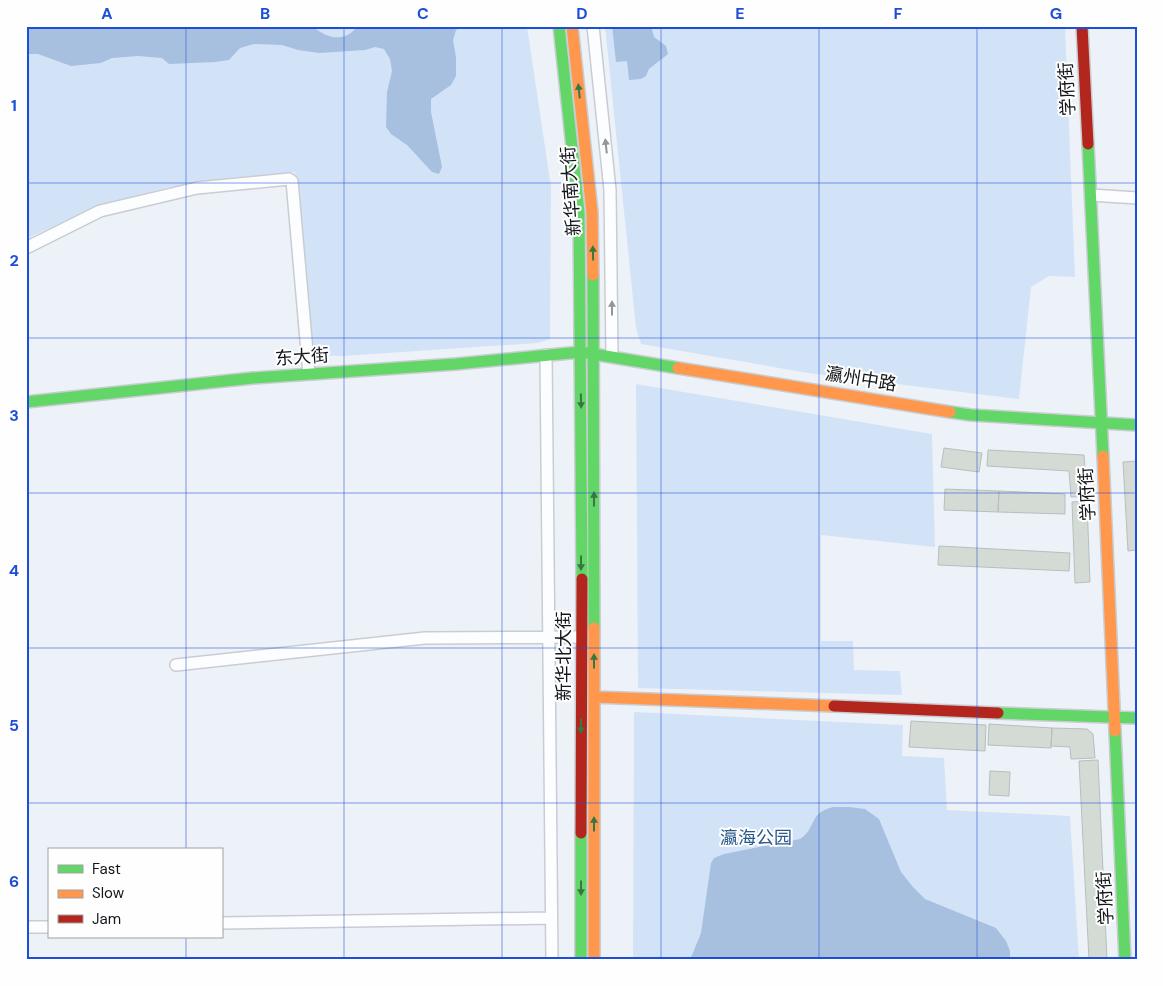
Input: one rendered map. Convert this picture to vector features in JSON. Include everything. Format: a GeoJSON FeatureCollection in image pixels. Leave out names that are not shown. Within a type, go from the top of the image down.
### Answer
{"type":"FeatureCollection","features":[{"type":"Feature","properties":{"kind":"main road","name":"新华南大街"},"geometry":{"type":"LineString","coordinates":[[559,26],[579,213],[581,352]]}},
{"type":"Feature","properties":{"kind":"main road","name":"新华南大街"},"geometry":{"type":"LineString","coordinates":[[572,26],[592,212],[593,354]]}},
{"type":"Feature","properties":{"kind":"main road","name":"学府街"},"geometry":{"type":"LineString","coordinates":[[1082,26],[1125,960]]}},
{"type":"Feature","properties":{"kind":"main road","name":"瀛州中路"},"geometry":{"type":"LineString","coordinates":[[581,352],[971,415],[1137,425]]}},
{"type":"Feature","properties":{"kind":"main road","name":"东大街"},"geometry":{"type":"LineString","coordinates":[[26,402],[253,378],[581,352]]}},
{"type":"Feature","properties":{"kind":"main road","name":"新华北大街"},"geometry":{"type":"LineString","coordinates":[[581,352],[582,960]]}},
{"type":"Feature","properties":{"kind":"main road","name":"新华北大街"},"geometry":{"type":"LineString","coordinates":[[593,354],[594,960]]}},
{"type":"Feature","properties":{"kind":"main road"},"geometry":{"type":"LineString","coordinates":[[594,697],[1137,718]]}},
{"type":"Feature","properties":{"kind":"street"},"geometry":{"type":"LineString","coordinates":[[593,26],[610,190],[612,357]]}},
{"type":"Feature","properties":{"kind":"street"},"geometry":{"type":"LineString","coordinates":[[26,248],[100,211],[197,188],[289,179],[292,181],[309,374]]}},
{"type":"Feature","properties":{"kind":"street"},"geometry":{"type":"LineString","coordinates":[[1091,195],[1137,198]]}},
{"type":"Feature","properties":{"kind":"street"},"geometry":{"type":"LineString","coordinates":[[546,355],[552,960]]}},
{"type":"Feature","properties":{"kind":"street"},"geometry":{"type":"LineString","coordinates":[[176,666],[425,638],[581,637]]}},
{"type":"Feature","properties":{"kind":"street"},"geometry":{"type":"LineString","coordinates":[[222,923],[551,918]]}},
{"type":"Feature","properties":{"kind":"street"},"geometry":{"type":"LineString","coordinates":[[26,927],[48,927]]}},
{"type":"Feature","properties":{"kind":"green space"},"geometry":{"type":"Polygon","coordinates":[[[26,26],[527,26],[551,187],[550,339],[538,343],[343,356],[315,355],[310,340],[297,177],[294,172],[168,187],[93,208],[26,239],[26,26]]]}},
{"type":"Feature","properties":{"kind":"green space"},"geometry":{"type":"Polygon","coordinates":[[[605,26],[1065,26],[1075,277],[1049,276],[1031,287],[1019,399],[808,373],[641,344],[636,328],[605,26]]]}},
{"type":"Feature","properties":{"kind":"green space"},"geometry":{"type":"Polygon","coordinates":[[[636,384],[932,434],[935,547],[821,535],[821,641],[853,641],[854,670],[900,671],[902,695],[638,688],[636,384]]]}},
{"type":"Feature","properties":{"kind":"green space","name":"瀛海公园"},"geometry":{"type":"Polygon","coordinates":[[[634,712],[903,725],[902,756],[944,758],[947,810],[1070,816],[1079,960],[633,960],[634,712]]]}},
{"type":"Feature","properties":{"kind":"shaded area"},"geometry":{"type":"Polygon","coordinates":[[[26,26],[312,26],[323,34],[341,37],[352,32],[358,26],[463,26],[456,30],[453,40],[456,57],[456,76],[451,85],[431,99],[431,112],[442,167],[439,174],[432,172],[407,145],[391,134],[386,127],[387,92],[392,71],[390,59],[384,49],[375,47],[365,50],[319,53],[298,50],[282,45],[254,44],[240,48],[229,60],[215,62],[169,64],[162,58],[138,56],[112,58],[101,63],[71,66],[38,54],[26,54],[26,26]]]}},
{"type":"Feature","properties":{"kind":"shaded area"},"geometry":{"type":"Polygon","coordinates":[[[612,26],[651,26],[654,37],[666,46],[668,54],[649,69],[646,76],[641,79],[629,80],[627,61],[616,62],[612,26]]]}},
{"type":"Feature","properties":{"kind":"shaded area"},"geometry":{"type":"Polygon","coordinates":[[[833,807],[865,809],[879,819],[901,872],[913,887],[925,899],[996,928],[1006,941],[1010,951],[1010,960],[690,960],[701,933],[711,863],[714,858],[724,854],[800,839],[809,830],[820,813],[833,807]]]}},
{"type":"Feature","properties":{"kind":"building"},"geometry":{"type":"Polygon","coordinates":[[[944,448],[982,453],[979,472],[941,467],[944,448]]]}},
{"type":"Feature","properties":{"kind":"building"},"geometry":{"type":"Polygon","coordinates":[[[988,450],[1084,455],[1087,496],[1071,497],[1069,471],[987,466],[988,450]]]}},
{"type":"Feature","properties":{"kind":"building"},"geometry":{"type":"Polygon","coordinates":[[[1137,461],[1137,550],[1128,551],[1123,462],[1137,461]]]}},
{"type":"Feature","properties":{"kind":"building"},"geometry":{"type":"Polygon","coordinates":[[[945,489],[999,491],[998,512],[944,510],[945,489]]]}},
{"type":"Feature","properties":{"kind":"building"},"geometry":{"type":"Polygon","coordinates":[[[999,491],[1065,494],[1065,514],[998,512],[999,491]]]}},
{"type":"Feature","properties":{"kind":"building"},"geometry":{"type":"Polygon","coordinates":[[[1087,501],[1090,582],[1075,583],[1072,502],[1087,501]]]}},
{"type":"Feature","properties":{"kind":"building"},"geometry":{"type":"Polygon","coordinates":[[[939,546],[1070,553],[1069,571],[938,565],[939,546]]]}},
{"type":"Feature","properties":{"kind":"building"},"geometry":{"type":"Polygon","coordinates":[[[911,721],[986,725],[985,751],[909,747],[911,721]]]}},
{"type":"Feature","properties":{"kind":"building"},"geometry":{"type":"Polygon","coordinates":[[[989,724],[1052,728],[1051,748],[988,745],[989,724]]]}},
{"type":"Feature","properties":{"kind":"building"},"geometry":{"type":"Polygon","coordinates":[[[1052,728],[1087,729],[1093,734],[1095,758],[1071,759],[1070,747],[1051,746],[1052,728]]]}},
{"type":"Feature","properties":{"kind":"building"},"geometry":{"type":"Polygon","coordinates":[[[1098,760],[1107,960],[1089,960],[1079,761],[1098,760]]]}},
{"type":"Feature","properties":{"kind":"building"},"geometry":{"type":"Polygon","coordinates":[[[990,771],[1010,772],[1009,796],[989,795],[990,771]]]}},
{"type":"Feature","properties":{"kind":"traffic: fast"},"geometry":{"type":"LineString","coordinates":[[559,26],[579,213],[582,579]]}},
{"type":"Feature","properties":{"kind":"traffic: fast"},"geometry":{"type":"LineString","coordinates":[[1088,144],[1103,456]]}},
{"type":"Feature","properties":{"kind":"traffic: fast"},"geometry":{"type":"LineString","coordinates":[[593,275],[594,628]]}},
{"type":"Feature","properties":{"kind":"traffic: fast"},"geometry":{"type":"LineString","coordinates":[[26,402],[253,378],[456,364],[581,352],[678,368]]}},
{"type":"Feature","properties":{"kind":"traffic: fast"},"geometry":{"type":"LineString","coordinates":[[950,412],[971,415],[1137,425]]}},
{"type":"Feature","properties":{"kind":"traffic: fast"},"geometry":{"type":"LineString","coordinates":[[998,713],[1137,718]]}},
{"type":"Feature","properties":{"kind":"traffic: fast"},"geometry":{"type":"LineString","coordinates":[[1115,731],[1125,960]]}},
{"type":"Feature","properties":{"kind":"traffic: fast"},"geometry":{"type":"LineString","coordinates":[[581,833],[581,960]]}},
{"type":"Feature","properties":{"kind":"traffic: slow"},"geometry":{"type":"LineString","coordinates":[[572,26],[592,212],[593,275]]}},
{"type":"Feature","properties":{"kind":"traffic: slow"},"geometry":{"type":"LineString","coordinates":[[678,368],[950,412]]}},
{"type":"Feature","properties":{"kind":"traffic: slow"},"geometry":{"type":"LineString","coordinates":[[1103,456],[1115,731]]}},
{"type":"Feature","properties":{"kind":"traffic: slow"},"geometry":{"type":"LineString","coordinates":[[594,628],[594,960]]}},
{"type":"Feature","properties":{"kind":"traffic: slow"},"geometry":{"type":"LineString","coordinates":[[594,697],[834,706]]}},
{"type":"Feature","properties":{"kind":"traffic: jam"},"geometry":{"type":"LineString","coordinates":[[1082,26],[1088,144]]}},
{"type":"Feature","properties":{"kind":"traffic: jam"},"geometry":{"type":"LineString","coordinates":[[581,833],[582,579]]}},
{"type":"Feature","properties":{"kind":"traffic: jam"},"geometry":{"type":"LineString","coordinates":[[834,706],[998,713]]}}]}
